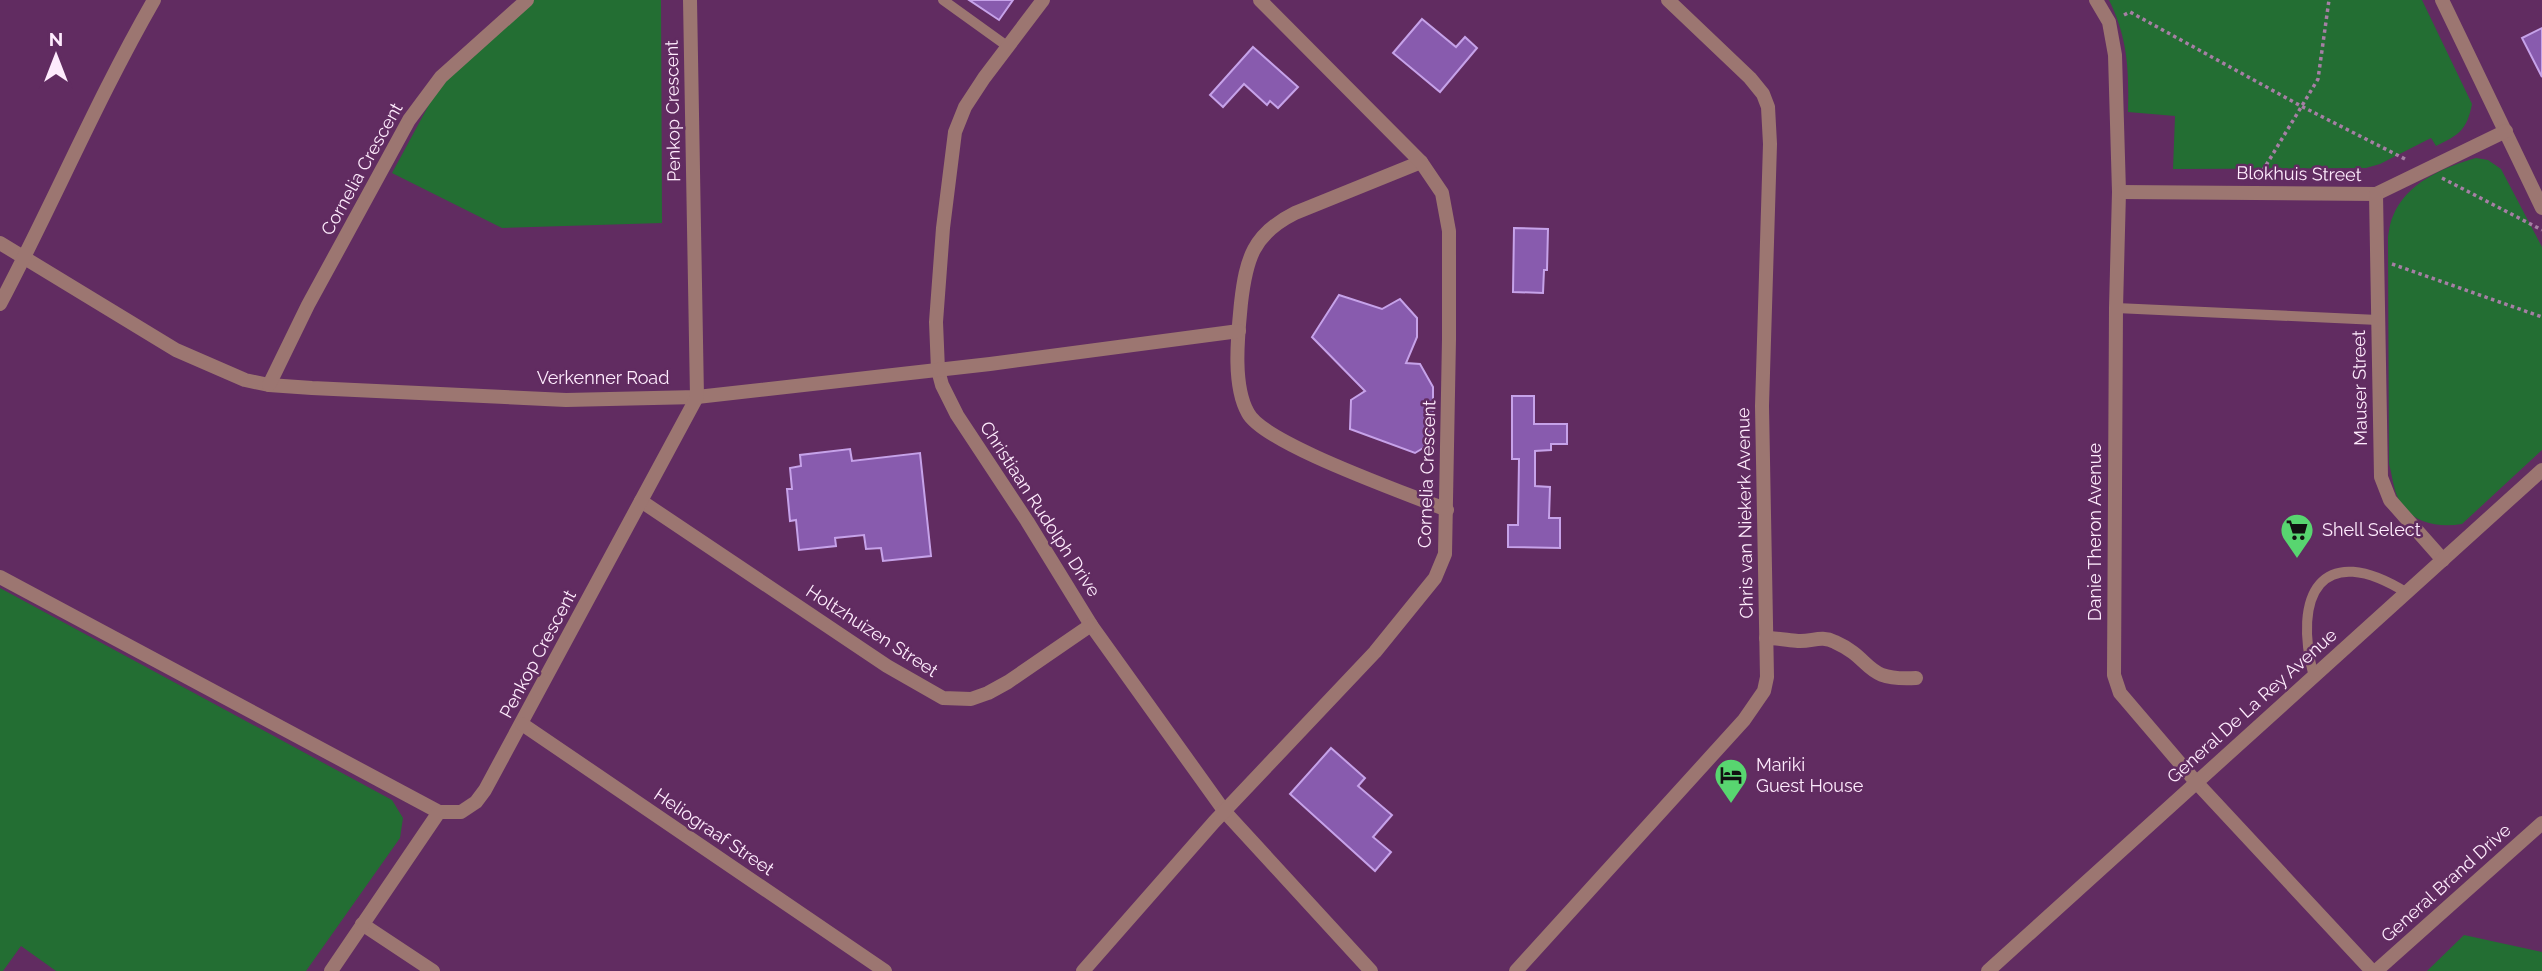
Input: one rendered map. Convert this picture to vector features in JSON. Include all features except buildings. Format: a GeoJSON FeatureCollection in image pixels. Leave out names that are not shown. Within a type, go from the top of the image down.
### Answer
{"type":"FeatureCollection","features":[{"type":"Feature","properties":{"kind":"street"},"geometry":{"type":"LineString","coordinates":[[0,304],[117,63],[154,0]]}},
{"type":"Feature","properties":{"kind":"street","name":"Cornelia Crescent"},"geometry":{"type":"LineString","coordinates":[[269,385],[308,304],[409,120],[441,77],[527,0]]}},
{"type":"Feature","properties":{"kind":"street","name":"Penkop Crescent"},"geometry":{"type":"LineString","coordinates":[[439,812],[461,812],[476,803],[522,724],[697,397],[690,0]]}},
{"type":"Feature","properties":{"kind":"street","name":"Christiaan Rudolph Drive"},"geometry":{"type":"LineString","coordinates":[[1042,0],[965,107],[956,132],[939,279],[936,322],[938,370],[957,415],[1091,625],[1225,812],[1371,971]]}},
{"type":"Feature","properties":{"kind":"street","name":"Cornelia Crescent"},"geometry":{"type":"LineString","coordinates":[[1083,971],[1225,812],[1375,652],[1435,578],[1447,545],[1449,339],[1447,216],[1442,193],[1421,162],[1260,0]]}},
{"type":"Feature","properties":{"kind":"street","name":"Chris van Niekerk Avenue"},"geometry":{"type":"LineString","coordinates":[[1516,971],[1757,703],[1764,691],[1767,677],[1762,406],[1770,144],[1768,107],[1756,84],[1668,0]]}},
{"type":"Feature","properties":{"kind":"street","name":"Danie Theron Avenue"},"geometry":{"type":"LineString","coordinates":[[2096,0],[2109,22],[2115,55],[2119,192],[2114,675],[2120,693],[2196,782],[2374,971]]}},
{"type":"Feature","properties":{"kind":"street"},"geometry":{"type":"LineString","coordinates":[[2442,0],[2542,208]]}},
{"type":"Feature","properties":{"kind":"street","name":"Blokhuis Street"},"geometry":{"type":"LineString","coordinates":[[2119,192],[2376,194],[2506,131]]}},
{"type":"Feature","properties":{"kind":"street"},"geometry":{"type":"LineString","coordinates":[[1421,162],[1294,213],[1267,231],[1250,254],[1244,281],[1238,366],[1242,399],[1250,417],[1259,427],[1304,452],[1447,510]]}},
{"type":"Feature","properties":{"kind":"street","name":"Mauser Street"},"geometry":{"type":"LineString","coordinates":[[2376,194],[2381,477],[2390,500],[2443,560]]}},
{"type":"Feature","properties":{"kind":"street","name":"Verkenner Road"},"geometry":{"type":"LineString","coordinates":[[0,243],[176,350],[245,380],[269,385],[566,400],[697,397],[938,370],[1239,331]]}},
{"type":"Feature","properties":{"kind":"street","name":"General De La Rey Avenue"},"geometry":{"type":"LineString","coordinates":[[1988,971],[2542,470]]}},
{"type":"Feature","properties":{"kind":"street","name":"Holtzhuizen Street"},"geometry":{"type":"LineString","coordinates":[[641,501],[887,666],[943,698],[971,699],[988,693],[1091,625]]}},
{"type":"Feature","properties":{"kind":"street"},"geometry":{"type":"LineString","coordinates":[[0,576],[439,812],[331,971]]}},
{"type":"Feature","properties":{"kind":"street"},"geometry":{"type":"LineString","coordinates":[[1766,638],[1802,641],[1827,639],[1841,645],[1881,676],[1893,679],[1916,678]]}},
{"type":"Feature","properties":{"kind":"street","name":"Heliograaf Street"},"geometry":{"type":"LineString","coordinates":[[522,724],[885,971]]}},
{"type":"Feature","properties":{"kind":"street","name":"General Brand Drive"},"geometry":{"type":"LineString","coordinates":[[2374,971],[2542,823]]}},
{"type":"Feature","properties":{"kind":"street"},"geometry":{"type":"LineString","coordinates":[[362,924],[433,971]]}},
{"type":"Feature","properties":{"kind":"lane"},"geometry":{"type":"LineString","coordinates":[[943,0],[1007,46]]}},
{"type":"Feature","properties":{"kind":"lane"},"geometry":{"type":"LineString","coordinates":[[2116,308],[2378,320]]}},
{"type":"Feature","properties":{"kind":"lane"},"geometry":{"type":"LineString","coordinates":[[2314,677],[2306,647],[2307,620],[2318,586],[2328,576],[2340,571],[2351,571],[2389,581],[2407,593]]}},
{"type":"Feature","properties":{"kind":"path"},"geometry":{"type":"LineString","coordinates":[[2250,192],[2318,79],[2329,0]]}},
{"type":"Feature","properties":{"kind":"path"},"geometry":{"type":"LineString","coordinates":[[2109,22],[2130,12],[2301,106],[2542,230]]}},
{"type":"Feature","properties":{"kind":"path"},"geometry":{"type":"LineString","coordinates":[[2377,258],[2542,317]]}},
{"type":"Feature","properties":{"kind":"green space"},"geometry":{"type":"Polygon","coordinates":[[[532,0],[661,0],[662,223],[502,228],[392,173],[438,88],[532,0]]]}},
{"type":"Feature","properties":{"kind":"green space"},"geometry":{"type":"Polygon","coordinates":[[[2109,0],[2422,0],[2472,104],[2468,120],[2461,131],[2436,146],[2431,138],[2380,164],[2366,168],[2173,169],[2175,116],[2128,112],[2124,42],[2109,0]]]}},
{"type":"Feature","properties":{"kind":"green space"},"geometry":{"type":"Polygon","coordinates":[[[2476,158],[2488,160],[2501,169],[2542,247],[2542,450],[2462,524],[2433,524],[2416,518],[2402,505],[2389,464],[2388,237],[2392,218],[2407,194],[2427,178],[2476,158]]]}},
{"type":"Feature","properties":{"kind":"green space"},"geometry":{"type":"Polygon","coordinates":[[[0,588],[392,800],[403,818],[400,838],[306,971],[56,971],[21,946],[3,971],[0,971],[0,588]]]}},
{"type":"Feature","properties":{"kind":"green space"},"geometry":{"type":"Polygon","coordinates":[[[2464,935],[2542,952],[2542,971],[2427,971],[2464,935]]]}},
{"type":"Feature","properties":{"kind":"place","name":"Shell Select"},"geometry":{"type":"Point","coordinates":[2297,560]}},
{"type":"Feature","properties":{"kind":"place","name":"Mariki Guest House"},"geometry":{"type":"Point","coordinates":[1731,805]}}]}
